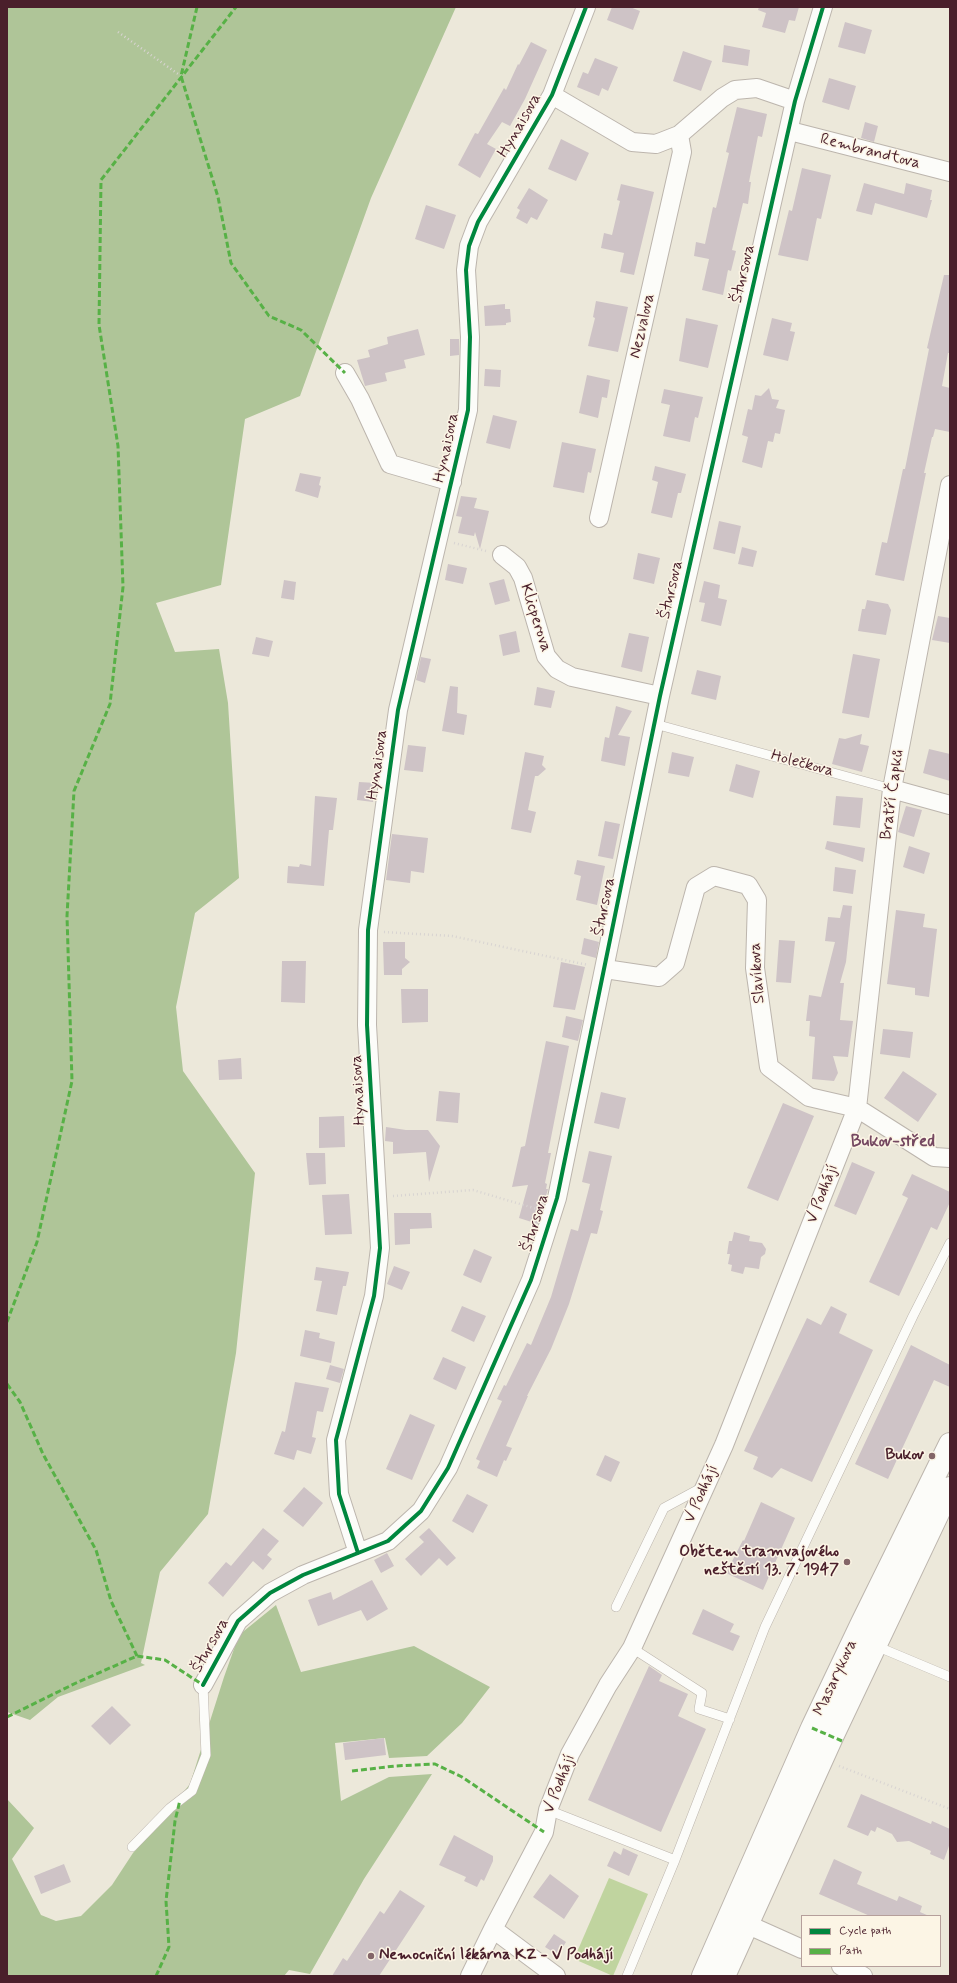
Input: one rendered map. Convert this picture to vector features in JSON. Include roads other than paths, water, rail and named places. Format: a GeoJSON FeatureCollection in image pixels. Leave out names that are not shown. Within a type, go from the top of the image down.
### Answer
{"type":"FeatureCollection","features":[{"type":"Feature","properties":{"kind":"street","name":"Hynaisova"},"geometry":{"type":"LineString","coordinates":[[358,1553],[339,1494],[336,1440],[374,1296],[380,1248],[367,1025],[368,930],[398,710],[468,410],[470,337],[466,270],[469,246],[478,222],[552,95],[586,7]]}},
{"type":"Feature","properties":{"kind":"street","name":"Štursova"},"geometry":{"type":"LineString","coordinates":[[203,1685],[238,1621],[270,1593],[303,1575],[388,1541],[421,1510],[448,1468],[532,1280],[557,1198],[660,696],[790,131],[795,101],[822,7]]}},
{"type":"Feature","properties":{"kind":"street"},"geometry":{"type":"LineString","coordinates":[[552,95],[632,142],[656,144],[679,135],[722,98],[735,90],[757,88],[795,101]]}},
{"type":"Feature","properties":{"kind":"street","name":"Rembrandtova"},"geometry":{"type":"LineString","coordinates":[[790,131],[950,172]]}},
{"type":"Feature","properties":{"kind":"street","name":"Nezvalova"},"geometry":{"type":"LineString","coordinates":[[599,518],[682,152],[679,135]]}},
{"type":"Feature","properties":{"kind":"street"},"geometry":{"type":"LineString","coordinates":[[345,373],[360,399],[390,464],[452,482]]}},
{"type":"Feature","properties":{"kind":"street","name":"Bratří Čapků"},"geometry":{"type":"LineString","coordinates":[[857,1108],[892,789],[950,485]]}},
{"type":"Feature","properties":{"kind":"street","name":"Klicperova"},"geometry":{"type":"LineString","coordinates":[[502,555],[517,567],[523,578],[546,656],[557,669],[572,677],[660,696]]}},
{"type":"Feature","properties":{"kind":"street","name":"Holečkova"},"geometry":{"type":"LineString","coordinates":[[892,789],[950,805]]}},
{"type":"Feature","properties":{"kind":"street","name":"Slavíkova"},"geometry":{"type":"LineString","coordinates":[[605,969],[659,977],[675,963],[696,887],[714,876],[748,885],[756,900],[754,968],[768,1068],[809,1097],[857,1108],[934,1157],[950,1158]]}},
{"type":"Feature","properties":{"kind":"street","name":"V Podhájí"},"geometry":{"type":"LineString","coordinates":[[470,1976],[493,1928],[544,1832],[548,1810],[570,1754],[608,1685],[632,1648],[706,1486],[724,1445],[857,1108]]}},
{"type":"Feature","properties":{"kind":"street","name":"Masarykova"},"geometry":{"type":"LineString","coordinates":[[724,1976],[738,1920],[812,1728],[950,1444]]}},
{"type":"Feature","properties":{"kind":"street","name":"Masarykova"},"geometry":{"type":"LineString","coordinates":[[703,1976],[738,1920],[874,1646],[950,1488]]}},
{"type":"Feature","properties":{"kind":"street"},"geometry":{"type":"LineString","coordinates":[[738,1920],[801,1949]]}},
{"type":"Feature","properties":{"kind":"street"},"geometry":{"type":"LineString","coordinates":[[493,1928],[556,1976]]}},
{"type":"Feature","properties":{"kind":"street"},"geometry":{"type":"LineString","coordinates":[[843,1967],[863,1976]]}},
{"type":"Feature","properties":{"kind":"lane","name":"Holečkova"},"geometry":{"type":"LineString","coordinates":[[654,724],[892,789]]}},
{"type":"Feature","properties":{"kind":"lane"},"geometry":{"type":"LineString","coordinates":[[627,1976],[675,1860],[765,1627],[913,1316],[950,1243]]}},
{"type":"Feature","properties":{"kind":"lane"},"geometry":{"type":"LineString","coordinates":[[616,1607],[664,1508],[706,1486]]}},
{"type":"Feature","properties":{"kind":"lane"},"geometry":{"type":"LineString","coordinates":[[874,1646],[950,1677]]}},
{"type":"Feature","properties":{"kind":"lane"},"geometry":{"type":"LineString","coordinates":[[632,1648],[702,1693],[699,1710],[730,1719]]}},
{"type":"Feature","properties":{"kind":"lane"},"geometry":{"type":"LineString","coordinates":[[132,1847],[170,1808],[192,1792],[206,1755],[203,1685]]}},
{"type":"Feature","properties":{"kind":"lane"},"geometry":{"type":"LineString","coordinates":[[548,1810],[675,1860]]}},
{"type":"Feature","properties":{"kind":"place","name":"Bukov"},"geometry":{"type":"Point","coordinates":[932,1456]}},
{"type":"Feature","properties":{"kind":"place","name":"Obětem tramvajového neštěstí 13. 7. 1947"},"geometry":{"type":"Point","coordinates":[847,1562]}},
{"type":"Feature","properties":{"kind":"place","name":"Nemocniční lékárna KZ - V Podhájí"},"geometry":{"type":"Point","coordinates":[371,1956]}},
{"type":"Feature","properties":{"kind":"district","name":"Bukov-střed"},"geometry":{"type":"Point","coordinates":[893,1142]}}]}
